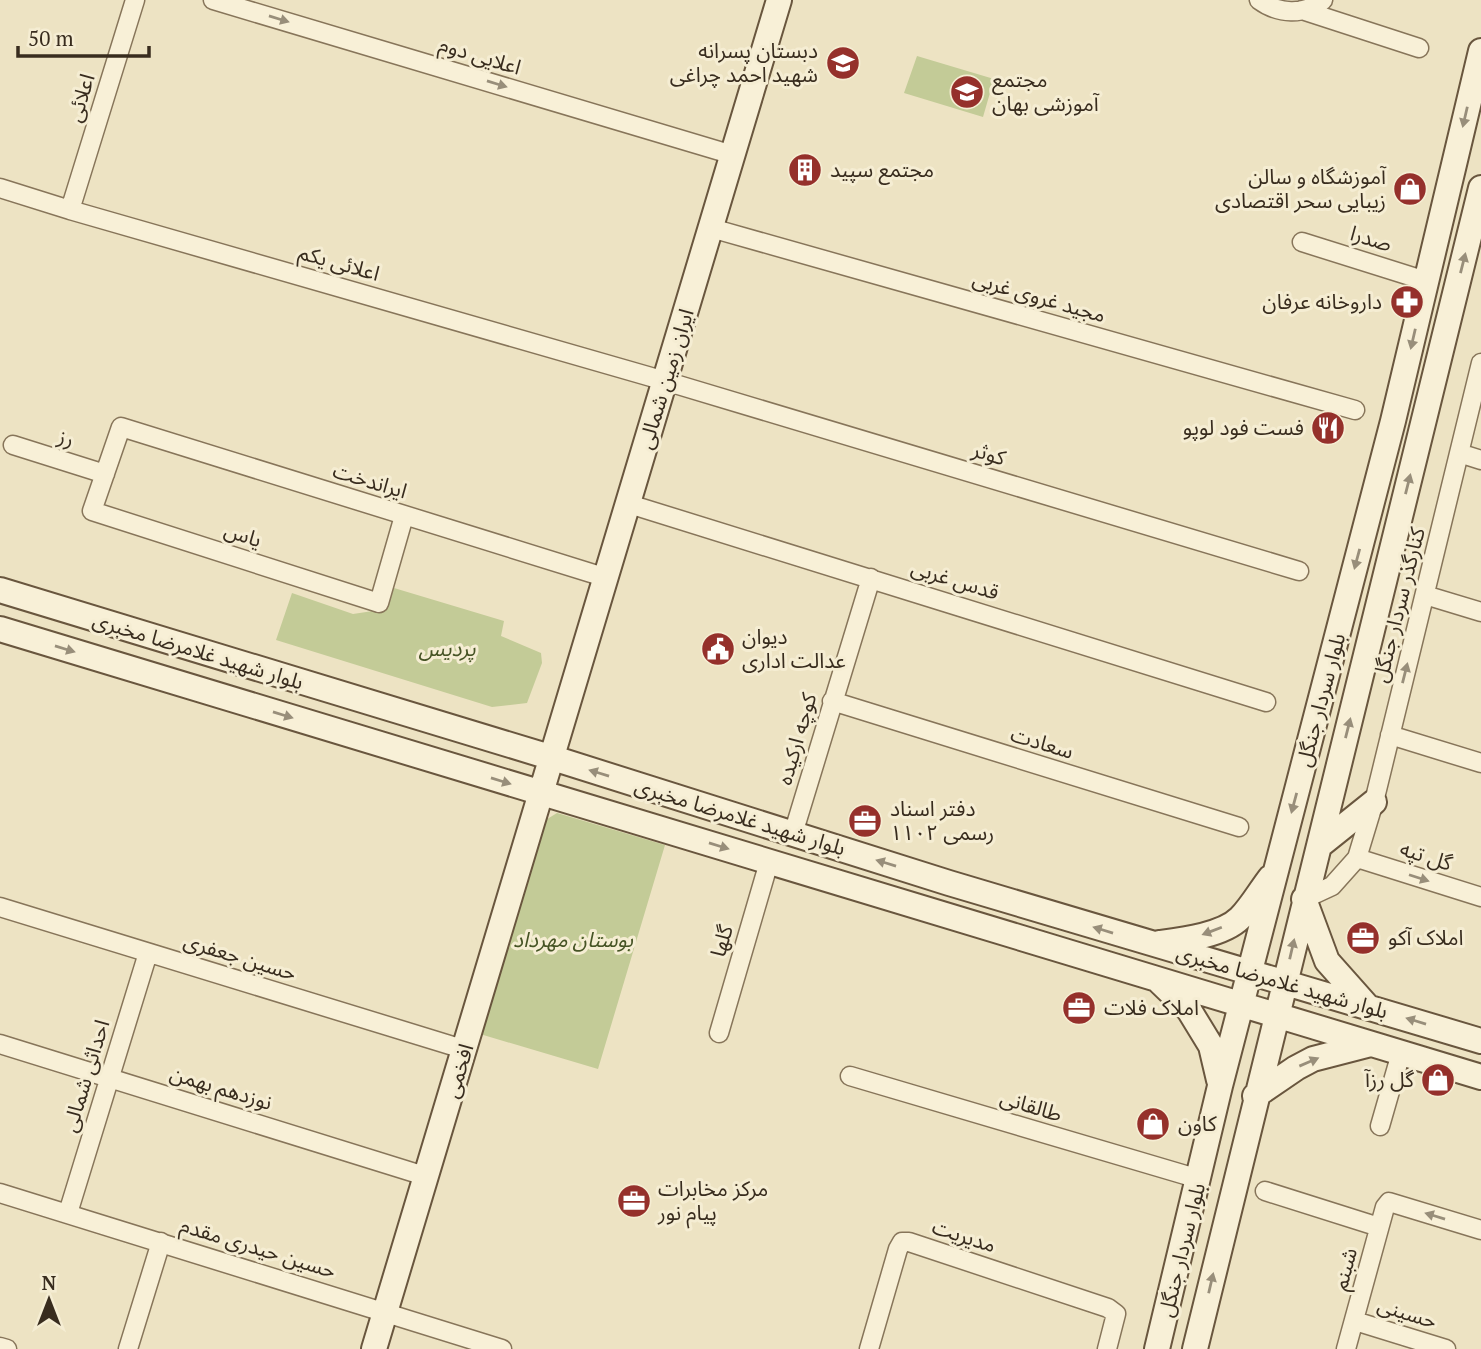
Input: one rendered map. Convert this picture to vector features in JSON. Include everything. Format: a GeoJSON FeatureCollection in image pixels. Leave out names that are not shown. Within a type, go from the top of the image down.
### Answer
{"type":"FeatureCollection","features":[{"type":"Feature","properties":{"kind":"main road","name":"ایران زمین شمالی"},"geometry":{"type":"LineString","coordinates":[[553,758],[779,0]]}},
{"type":"Feature","properties":{"kind":"main road","name":"بلوار سردار جنگل"},"geometry":{"type":"LineString","coordinates":[[1157,1349],[1220,1086],[1389,438],[1481,51]]}},
{"type":"Feature","properties":{"kind":"main road","name":"بلوار سردار جنگل"},"geometry":{"type":"LineString","coordinates":[[1195,1349],[1255,1096],[1481,188]]}},
{"type":"Feature","properties":{"kind":"main road","name":"بلوار شهید غلامرضا مخبری"},"geometry":{"type":"LineString","coordinates":[[0,590],[553,758],[1149,944],[1481,1041]]}},
{"type":"Feature","properties":{"kind":"main road","name":"بلوار شهید غلامرضا مخبری"},"geometry":{"type":"LineString","coordinates":[[0,629],[1481,1077]]}},
{"type":"Feature","properties":{"kind":"main road","name":"افخمی"},"geometry":{"type":"LineString","coordinates":[[374,1349],[553,758]]}},
{"type":"Feature","properties":{"kind":"main road"},"geometry":{"type":"LineString","coordinates":[[1319,846],[1374,802]]}},
{"type":"Feature","properties":{"kind":"main road"},"geometry":{"type":"LineString","coordinates":[[1149,944],[1184,940],[1211,933],[1238,920],[1277,869]]}},
{"type":"Feature","properties":{"kind":"main road"},"geometry":{"type":"LineString","coordinates":[[1304,899],[1327,961],[1368,1007]]}},
{"type":"Feature","properties":{"kind":"main road"},"geometry":{"type":"LineString","coordinates":[[1157,979],[1189,1010],[1211,1046],[1220,1086]]}},
{"type":"Feature","properties":{"kind":"main road"},"geometry":{"type":"LineString","coordinates":[[1255,1096],[1313,1059],[1371,1044]]}},
{"type":"Feature","properties":{"kind":"street","name":"اعلائی"},"geometry":{"type":"LineString","coordinates":[[70,210],[135,0]]}},
{"type":"Feature","properties":{"kind":"street","name":"اعلایی دوم"},"geometry":{"type":"LineString","coordinates":[[213,0],[733,155]]}},
{"type":"Feature","properties":{"kind":"street"},"geometry":{"type":"LineString","coordinates":[[1259,0],[1274,9],[1303,10],[1419,48]]}},
{"type":"Feature","properties":{"kind":"street"},"geometry":{"type":"LineString","coordinates":[[1303,10],[1323,0]]}},
{"type":"Feature","properties":{"kind":"street","name":"اعلائی یکم"},"geometry":{"type":"LineString","coordinates":[[0,188],[666,380]]}},
{"type":"Feature","properties":{"kind":"street","name":"مجید غروی غربی"},"geometry":{"type":"LineString","coordinates":[[711,228],[1355,410]]}},
{"type":"Feature","properties":{"kind":"street","name":"صدرا"},"geometry":{"type":"LineString","coordinates":[[1302,242],[1426,281]]}},
{"type":"Feature","properties":{"kind":"street","name":"کنارگذر سردار جنگل"},"geometry":{"type":"LineString","coordinates":[[1357,858],[1374,802],[1481,365]]}},
{"type":"Feature","properties":{"kind":"street","name":"کوثر"},"geometry":{"type":"LineString","coordinates":[[666,380],[1299,571]]}},
{"type":"Feature","properties":{"kind":"street","name":"یاس"},"geometry":{"type":"LineString","coordinates":[[121,427],[92,511],[379,603],[404,516]]}},
{"type":"Feature","properties":{"kind":"street","name":"ایراندخت"},"geometry":{"type":"LineString","coordinates":[[121,427],[607,578]]}},
{"type":"Feature","properties":{"kind":"street","name":"رز"},"geometry":{"type":"LineString","coordinates":[[13,445],[105,474]]}},
{"type":"Feature","properties":{"kind":"street"},"geometry":{"type":"LineString","coordinates":[[1459,453],[1481,460]]}},
{"type":"Feature","properties":{"kind":"street","name":"قدس غربی"},"geometry":{"type":"LineString","coordinates":[[629,504],[1266,702]]}},
{"type":"Feature","properties":{"kind":"street","name":"کوچه ارکیده"},"geometry":{"type":"LineString","coordinates":[[793,834],[871,578]]}},
{"type":"Feature","properties":{"kind":"street"},"geometry":{"type":"LineString","coordinates":[[1424,595],[1481,612]]}},
{"type":"Feature","properties":{"kind":"street","name":"سعادت"},"geometry":{"type":"LineString","coordinates":[[832,701],[1239,827]]}},
{"type":"Feature","properties":{"kind":"street"},"geometry":{"type":"LineString","coordinates":[[1390,735],[1481,763]]}},
{"type":"Feature","properties":{"kind":"street"},"geometry":{"type":"LineString","coordinates":[[1304,899],[1332,886],[1357,858]]}},
{"type":"Feature","properties":{"kind":"street","name":"گل تپه"},"geometry":{"type":"LineString","coordinates":[[1357,858],[1481,897]]}},
{"type":"Feature","properties":{"kind":"street","name":"گلها"},"geometry":{"type":"LineString","coordinates":[[719,1033],[769,862]]}},
{"type":"Feature","properties":{"kind":"street","name":"حسین جعفری"},"geometry":{"type":"LineString","coordinates":[[0,907],[466,1050]]}},
{"type":"Feature","properties":{"kind":"street","name":"احداثی شمالی"},"geometry":{"type":"LineString","coordinates":[[68,1213],[148,953]]}},
{"type":"Feature","properties":{"kind":"street","name":"نوزدهم بهمن"},"geometry":{"type":"LineString","coordinates":[[0,1044],[428,1177]]}},
{"type":"Feature","properties":{"kind":"street"},"geometry":{"type":"LineString","coordinates":[[1380,1126],[1401,1053]]}},
{"type":"Feature","properties":{"kind":"street","name":"طالقانی"},"geometry":{"type":"LineString","coordinates":[[850,1076],[1199,1179]]}},
{"type":"Feature","properties":{"kind":"street"},"geometry":{"type":"LineString","coordinates":[[1265,1191],[1379,1227]]}},
{"type":"Feature","properties":{"kind":"street","name":"حسین حیدری مقدم"},"geometry":{"type":"LineString","coordinates":[[0,1193],[502,1349]]}},
{"type":"Feature","properties":{"kind":"street","name":"شبنم"},"geometry":{"type":"LineString","coordinates":[[1346,1349],[1379,1227],[1389,1202],[1481,1230]]}},
{"type":"Feature","properties":{"kind":"street"},"geometry":{"type":"LineString","coordinates":[[128,1349],[161,1242]]}},
{"type":"Feature","properties":{"kind":"street","name":"مدیریت"},"geometry":{"type":"LineString","coordinates":[[869,1349],[902,1242],[909,1242],[1108,1308],[1116,1314],[1107,1349]]}},
{"type":"Feature","properties":{"kind":"street","name":"حسینی"},"geometry":{"type":"LineString","coordinates":[[1355,1321],[1446,1349]]}},
{"type":"Feature","properties":{"kind":"street"},"geometry":{"type":"LineString","coordinates":[[0,1347],[7,1349]]}},
{"type":"Feature","properties":{"kind":"green space"},"geometry":{"type":"Polygon","coordinates":[[[917,56],[994,79],[983,117],[904,93],[917,56]]]}},
{"type":"Feature","properties":{"kind":"green space","name":"پردیس"},"geometry":{"type":"Polygon","coordinates":[[[394,588],[504,621],[501,636],[541,653],[542,663],[527,703],[492,707],[276,640],[292,593],[353,614],[386,609],[394,588]]]}},
{"type":"Feature","properties":{"kind":"green space","name":"بوستان مهرداد"},"geometry":{"type":"Polygon","coordinates":[[[557,813],[665,845],[598,1069],[480,1034],[544,821],[557,813]]]}},
{"type":"Feature","properties":{"kind":"place","name":"دبستان پسرانه شهید احمد چراغی"},"geometry":{"type":"Point","coordinates":[843,63]}},
{"type":"Feature","properties":{"kind":"place","name":"مجتمع آموزشی بهان"},"geometry":{"type":"Point","coordinates":[967,92]}},
{"type":"Feature","properties":{"kind":"place","name":"مجتمع سپید"},"geometry":{"type":"Point","coordinates":[805,170]}},
{"type":"Feature","properties":{"kind":"place","name":"آموزشگاه و سالن زیبایی سحر اقتصادی"},"geometry":{"type":"Point","coordinates":[1410,189]}},
{"type":"Feature","properties":{"kind":"place","name":"داروخانه عرفان"},"geometry":{"type":"Point","coordinates":[1407,302]}},
{"type":"Feature","properties":{"kind":"place","name":"فست فود لوپو"},"geometry":{"type":"Point","coordinates":[1328,428]}},
{"type":"Feature","properties":{"kind":"place","name":"دیوان عدالت اداری"},"geometry":{"type":"Point","coordinates":[718,649]}},
{"type":"Feature","properties":{"kind":"place","name":"دفتر اسناد رسمی ۱۱۰۲"},"geometry":{"type":"Point","coordinates":[865,821]}},
{"type":"Feature","properties":{"kind":"place","name":"املاک آکو"},"geometry":{"type":"Point","coordinates":[1363,938]}},
{"type":"Feature","properties":{"kind":"place","name":"املاک فلات"},"geometry":{"type":"Point","coordinates":[1079,1008]}},
{"type":"Feature","properties":{"kind":"place","name":"گل رزآ"},"geometry":{"type":"Point","coordinates":[1438,1080]}},
{"type":"Feature","properties":{"kind":"place","name":"کاون"},"geometry":{"type":"Point","coordinates":[1153,1124]}},
{"type":"Feature","properties":{"kind":"place","name":"مرکز مخابرات پیام نور"},"geometry":{"type":"Point","coordinates":[634,1201]}}]}
